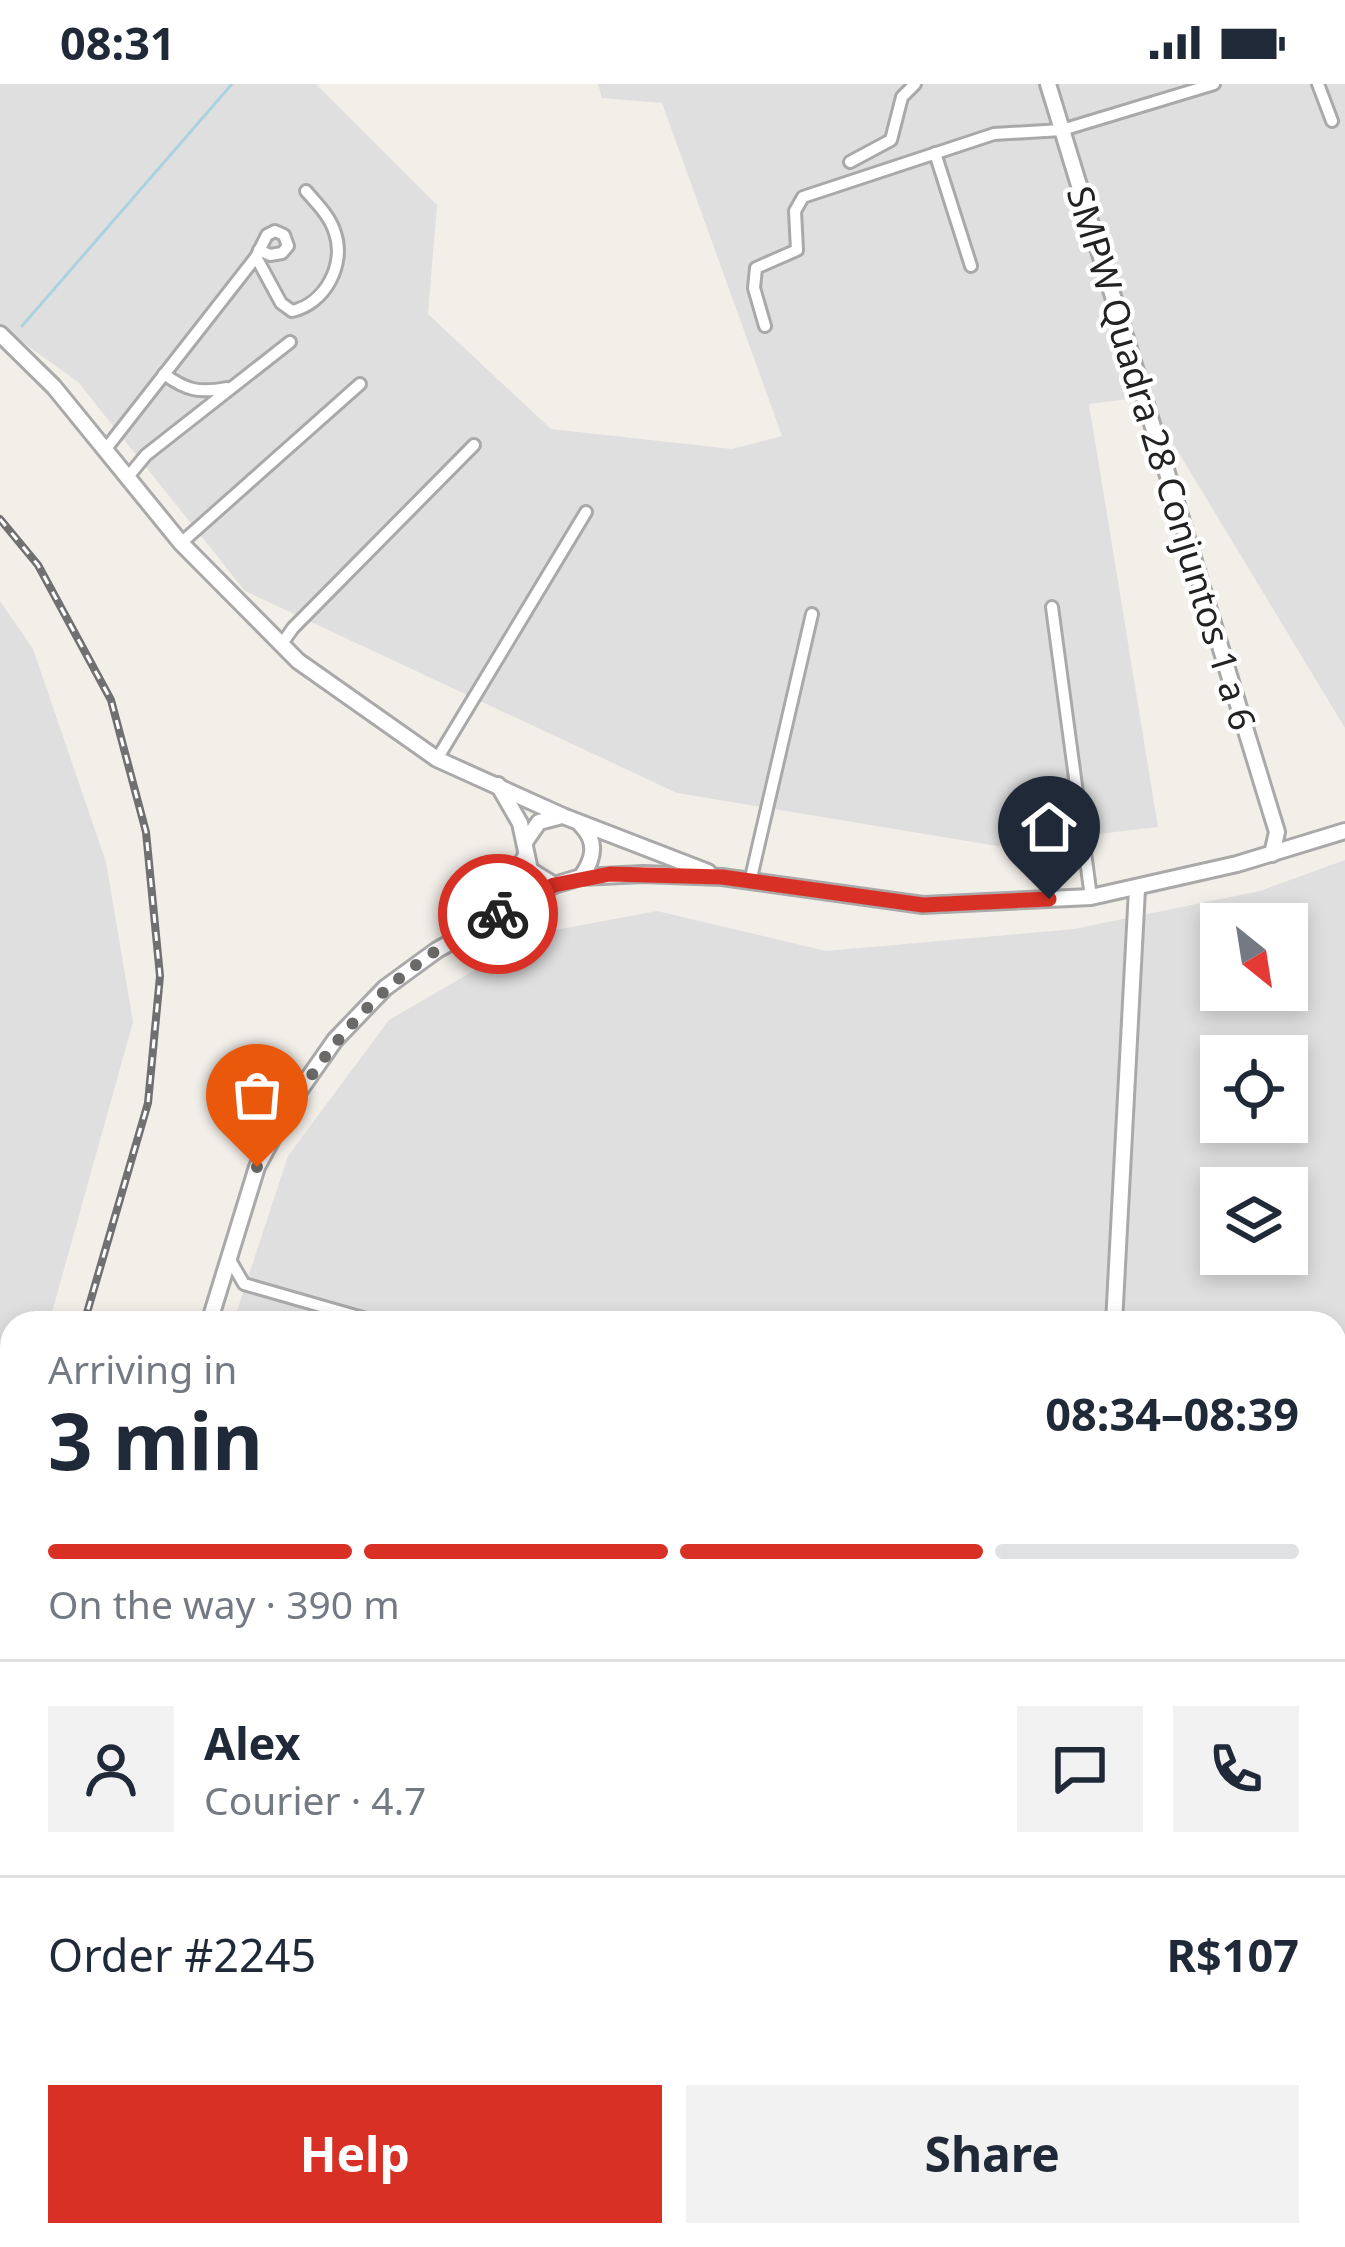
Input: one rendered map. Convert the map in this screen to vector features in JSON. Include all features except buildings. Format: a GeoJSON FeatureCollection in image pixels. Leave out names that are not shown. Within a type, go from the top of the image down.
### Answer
{"type":"FeatureCollection","features":[{"type":"Feature","properties":{"kind":"street"},"geometry":{"type":"LineString","coordinates":[[850,162],[891,140],[902,97],[915,84]]}},
{"type":"Feature","properties":{"kind":"street","name":"SMPW Quadra 28 Conjuntos 1 a 6"},"geometry":{"type":"LineString","coordinates":[[1048,84],[1277,832]]}},
{"type":"Feature","properties":{"kind":"street"},"geometry":{"type":"LineString","coordinates":[[765,326],[753,276],[756,268],[797,250],[796,203],[802,196],[1002,132],[1062,130],[1214,84]]}},
{"type":"Feature","properties":{"kind":"street"},"geometry":{"type":"LineString","coordinates":[[1318,84],[1333,122]]}},
{"type":"Feature","properties":{"kind":"street"},"geometry":{"type":"LineString","coordinates":[[935,153],[971,266]]}},
{"type":"Feature","properties":{"kind":"street"},"geometry":{"type":"LineString","coordinates":[[105,450],[258,254],[281,303],[292,311],[305,308],[327,288],[340,255],[337,237],[330,219],[306,191]]}},
{"type":"Feature","properties":{"kind":"street"},"geometry":{"type":"LineString","coordinates":[[0,334],[54,387],[181,543],[281,645],[437,759],[570,819],[722,877]]}},
{"type":"Feature","properties":{"kind":"street"},"geometry":{"type":"LineString","coordinates":[[128,478],[146,454],[290,342]]}},
{"type":"Feature","properties":{"kind":"street"},"geometry":{"type":"LineString","coordinates":[[164,374],[183,389],[200,393],[228,388]]}},
{"type":"Feature","properties":{"kind":"street"},"geometry":{"type":"LineString","coordinates":[[181,543],[360,384]]}},
{"type":"Feature","properties":{"kind":"street"},"geometry":{"type":"LineString","coordinates":[[281,645],[474,445]]}},
{"type":"Feature","properties":{"kind":"street"},"geometry":{"type":"LineString","coordinates":[[437,759],[586,512]]}},
{"type":"Feature","properties":{"kind":"street"},"geometry":{"type":"LineString","coordinates":[[1052,607],[1090,897]]}},
{"type":"Feature","properties":{"kind":"street"},"geometry":{"type":"LineString","coordinates":[[750,882],[812,614]]}},
{"type":"Feature","properties":{"kind":"street"},"geometry":{"type":"LineString","coordinates":[[498,785],[520,823],[530,870],[554,885]]}},
{"type":"Feature","properties":{"kind":"street"},"geometry":{"type":"LineString","coordinates":[[489,918],[539,822],[570,819],[589,833],[591,864],[581,877]]}},
{"type":"Feature","properties":{"kind":"street"},"geometry":{"type":"LineString","coordinates":[[212,1311],[257,1167],[292,1100],[335,1040],[385,988],[489,918],[554,885],[581,877],[722,877],[923,905],[1090,897],[1137,889],[1345,831]]}},
{"type":"Feature","properties":{"kind":"street"},"geometry":{"type":"LineString","coordinates":[[1271,854],[1277,832],[1298,846]]}},
{"type":"Feature","properties":{"kind":"street"},"geometry":{"type":"LineString","coordinates":[[1115,1311],[1137,889]]}},
{"type":"Feature","properties":{"kind":"street"},"geometry":{"type":"LineString","coordinates":[[229,1258],[244,1284],[338,1311]]}},
{"type":"Feature","properties":{"kind":"street"},"geometry":{"type":"LineString","coordinates":[[216,1299],[244,1284]]}},
{"type":"Feature","properties":{"kind":"shaded area"},"geometry":{"type":"Polygon","coordinates":[[[0,84],[316,84],[437,205],[428,314],[551,429],[732,449],[782,436],[662,103],[602,98],[598,84],[1345,84],[1345,728],[1145,397],[1089,404],[1158,827],[997,846],[677,793],[245,591],[78,382],[0,326],[0,84]]]}},
{"type":"Feature","properties":{"kind":"shaded area"},"geometry":{"type":"Polygon","coordinates":[[[0,601],[33,649],[106,862],[133,1022],[52,1311],[0,1311],[0,601]]]}},
{"type":"Feature","properties":{"kind":"shaded area"},"geometry":{"type":"Polygon","coordinates":[[[1345,860],[1345,1311],[237,1311],[288,1156],[389,1020],[539,933],[657,911],[826,951],[1074,929],[1200,903],[1200,1011],[1308,1011],[1308,903],[1201,903],[1260,891],[1345,860]]]}},
{"type":"Feature","properties":{"kind":"waterway"},"geometry":{"type":"LineString","coordinates":[[22,326],[232,84]]}},
{"type":"Feature","properties":{"kind":"railway"},"geometry":{"type":"LineString","coordinates":[[0,519],[38,565],[111,700],[146,832],[160,976],[148,1103],[87,1311]]}},
{"type":"Feature","properties":{"kind":"way so far"},"geometry":{"type":"LineString","coordinates":[[257,1167],[292,1100],[335,1040],[385,988],[436,950],[498,914]]}},
{"type":"Feature","properties":{"kind":"route"},"geometry":{"type":"LineString","coordinates":[[498,914],[554,885],[610,874],[722,877],[923,905],[1049,899]]}}]}
